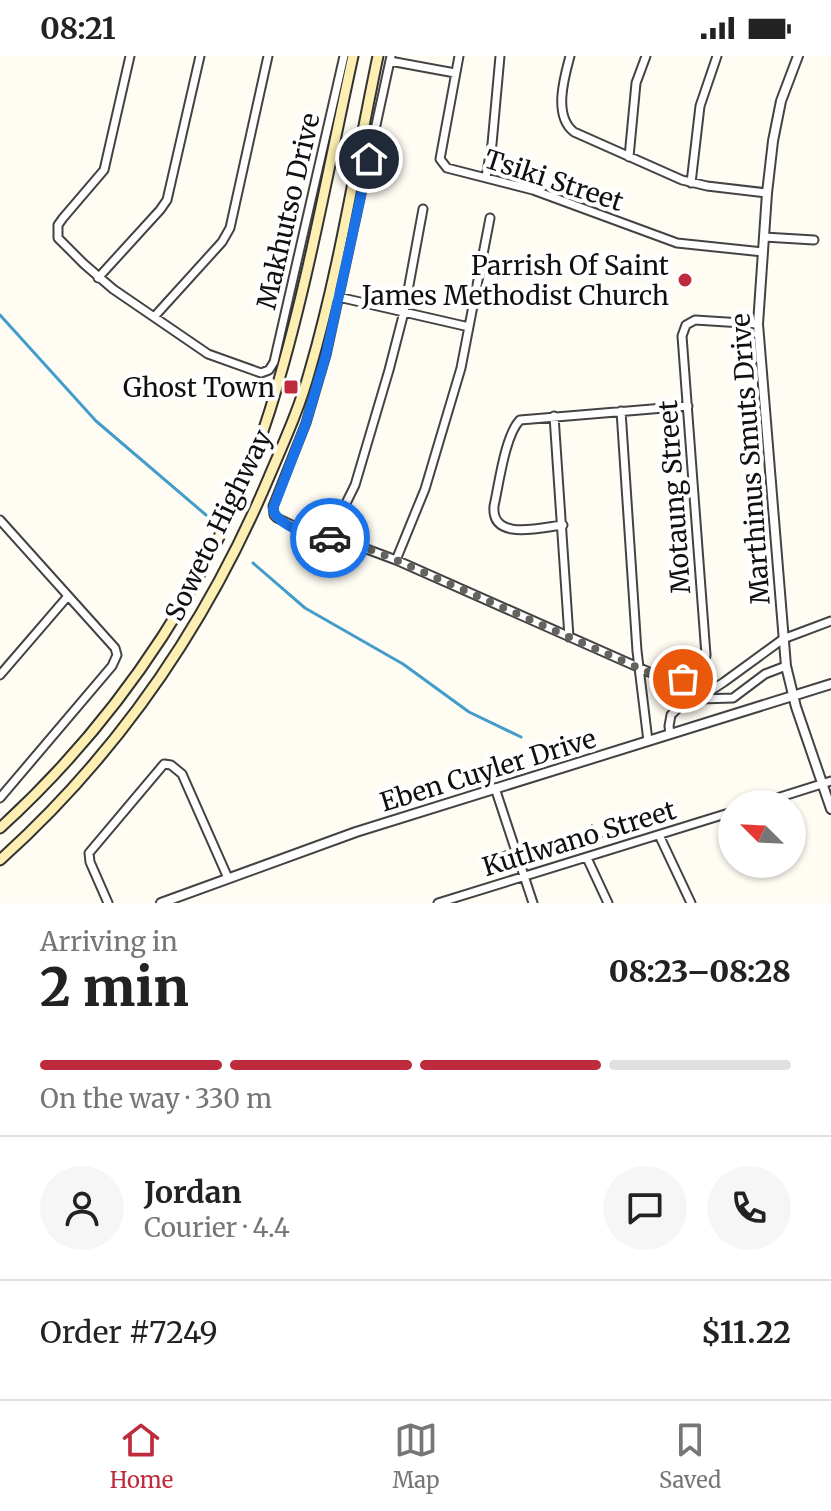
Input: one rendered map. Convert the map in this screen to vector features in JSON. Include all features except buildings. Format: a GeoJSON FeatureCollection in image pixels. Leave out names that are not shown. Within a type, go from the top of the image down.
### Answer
{"type":"FeatureCollection","features":[{"type":"Feature","properties":{"kind":"main road","name":"Soweto Highway"},"geometry":{"type":"LineString","coordinates":[[0,828],[71,758],[126,688],[197,579],[228,514],[261,434],[285,358],[353,56]]}},
{"type":"Feature","properties":{"kind":"main road","name":"Soweto Highway"},"geometry":{"type":"LineString","coordinates":[[0,860],[73,790],[161,679],[211,598],[256,509],[295,417],[333,296],[378,56]]}},
{"type":"Feature","properties":{"kind":"street"},"geometry":{"type":"LineString","coordinates":[[130,56],[104,170],[58,225],[58,238],[98,278],[154,317],[222,242],[230,228],[268,56]]}},
{"type":"Feature","properties":{"kind":"street"},"geometry":{"type":"LineString","coordinates":[[98,278],[167,200],[200,56]]}},
{"type":"Feature","properties":{"kind":"street","name":"Makhutso Drive"},"geometry":{"type":"LineString","coordinates":[[154,317],[213,357],[259,373],[265,372],[274,362],[344,56]]}},
{"type":"Feature","properties":{"kind":"street","name":"Tsiki Street"},"geometry":{"type":"LineString","coordinates":[[459,56],[440,159],[447,168],[533,190],[677,243],[763,252]]}},
{"type":"Feature","properties":{"kind":"street"},"geometry":{"type":"LineString","coordinates":[[486,177],[500,56]]}},
{"type":"Feature","properties":{"kind":"street"},"geometry":{"type":"LineString","coordinates":[[570,56],[562,107],[567,126],[691,183],[767,193]]}},
{"type":"Feature","properties":{"kind":"street"},"geometry":{"type":"LineString","coordinates":[[629,157],[636,83],[646,56]]}},
{"type":"Feature","properties":{"kind":"street"},"geometry":{"type":"LineString","coordinates":[[691,183],[702,98],[717,56]]}},
{"type":"Feature","properties":{"kind":"street","name":"Marthinus Smuts Drive"},"geometry":{"type":"LineString","coordinates":[[798,56],[777,119],[767,193],[758,324],[786,666],[793,696],[827,783],[831,809]]}},
{"type":"Feature","properties":{"kind":"street"},"geometry":{"type":"LineString","coordinates":[[455,73],[391,58],[333,296],[326,355],[306,423],[274,503],[274,515],[319,538],[352,542],[396,560],[638,668]]}},
{"type":"Feature","properties":{"kind":"street"},"geometry":{"type":"LineString","coordinates":[[329,538],[355,485],[404,312],[423,209]]}},
{"type":"Feature","properties":{"kind":"street"},"geometry":{"type":"LineString","coordinates":[[396,560],[417,512],[461,368],[490,218]]}},
{"type":"Feature","properties":{"kind":"street"},"geometry":{"type":"LineString","coordinates":[[764,237],[814,240]]}},
{"type":"Feature","properties":{"kind":"street"},"geometry":{"type":"LineString","coordinates":[[333,296],[469,327]]}},
{"type":"Feature","properties":{"kind":"street","name":"Motaung Street"},"geometry":{"type":"LineString","coordinates":[[638,668],[666,679],[678,680],[699,675],[705,663],[682,341],[686,325],[695,320],[758,324]]}},
{"type":"Feature","properties":{"kind":"street"},"geometry":{"type":"LineString","coordinates":[[563,525],[511,530],[500,524],[493,512],[515,424],[526,417],[688,406]]}},
{"type":"Feature","properties":{"kind":"street"},"geometry":{"type":"LineString","coordinates":[[621,411],[638,668],[648,741]]}},
{"type":"Feature","properties":{"kind":"street"},"geometry":{"type":"LineString","coordinates":[[554,416],[569,637]]}},
{"type":"Feature","properties":{"kind":"street"},"geometry":{"type":"LineString","coordinates":[[0,520],[115,648],[115,661],[0,798]]}},
{"type":"Feature","properties":{"kind":"street"},"geometry":{"type":"LineString","coordinates":[[0,675],[68,596]]}},
{"type":"Feature","properties":{"kind":"street"},"geometry":{"type":"LineString","coordinates":[[670,734],[671,715],[678,708],[698,699],[783,639],[831,621]]}},
{"type":"Feature","properties":{"kind":"street"},"geometry":{"type":"LineString","coordinates":[[0,658],[10,664]]}},
{"type":"Feature","properties":{"kind":"street"},"geometry":{"type":"LineString","coordinates":[[698,699],[733,698],[765,674],[786,666]]}},
{"type":"Feature","properties":{"kind":"street","name":"Eben Cuyler Drive"},"geometry":{"type":"LineString","coordinates":[[161,903],[356,832],[831,684]]}},
{"type":"Feature","properties":{"kind":"street"},"geometry":{"type":"LineString","coordinates":[[108,903],[89,853],[164,764],[171,765],[182,774],[228,878]]}},
{"type":"Feature","properties":{"kind":"street"},"geometry":{"type":"LineString","coordinates":[[804,790],[827,783]]}},
{"type":"Feature","properties":{"kind":"street"},"geometry":{"type":"LineString","coordinates":[[495,788],[533,903]]}},
{"type":"Feature","properties":{"kind":"street","name":"Kutlwano Street"},"geometry":{"type":"LineString","coordinates":[[438,903],[453,901],[523,876],[718,816]]}},
{"type":"Feature","properties":{"kind":"street"},"geometry":{"type":"LineString","coordinates":[[659,835],[691,903]]}},
{"type":"Feature","properties":{"kind":"street"},"geometry":{"type":"LineString","coordinates":[[587,858],[608,903]]}},
{"type":"Feature","properties":{"kind":"waterway"},"geometry":{"type":"LineString","coordinates":[[0,315],[96,421],[206,515]]}},
{"type":"Feature","properties":{"kind":"waterway"},"geometry":{"type":"LineString","coordinates":[[253,563],[305,608],[403,664],[469,712],[521,737]]}},
{"type":"Feature","properties":{"kind":"way so far"},"geometry":{"type":"LineString","coordinates":[[330,538],[352,542],[396,560],[650,673],[666,679],[683,679]]}},
{"type":"Feature","properties":{"kind":"place","name":"Parrish Of Saint James Methodist Church"},"geometry":{"type":"Point","coordinates":[685,280]}},
{"type":"Feature","properties":{"kind":"place","name":"Ghost Town"},"geometry":{"type":"Point","coordinates":[291,387]}},
{"type":"Feature","properties":{"kind":"route"},"geometry":{"type":"LineString","coordinates":[[330,538],[319,538],[281,521],[274,515],[273,509],[295,456],[326,355],[369,159]]}}]}
